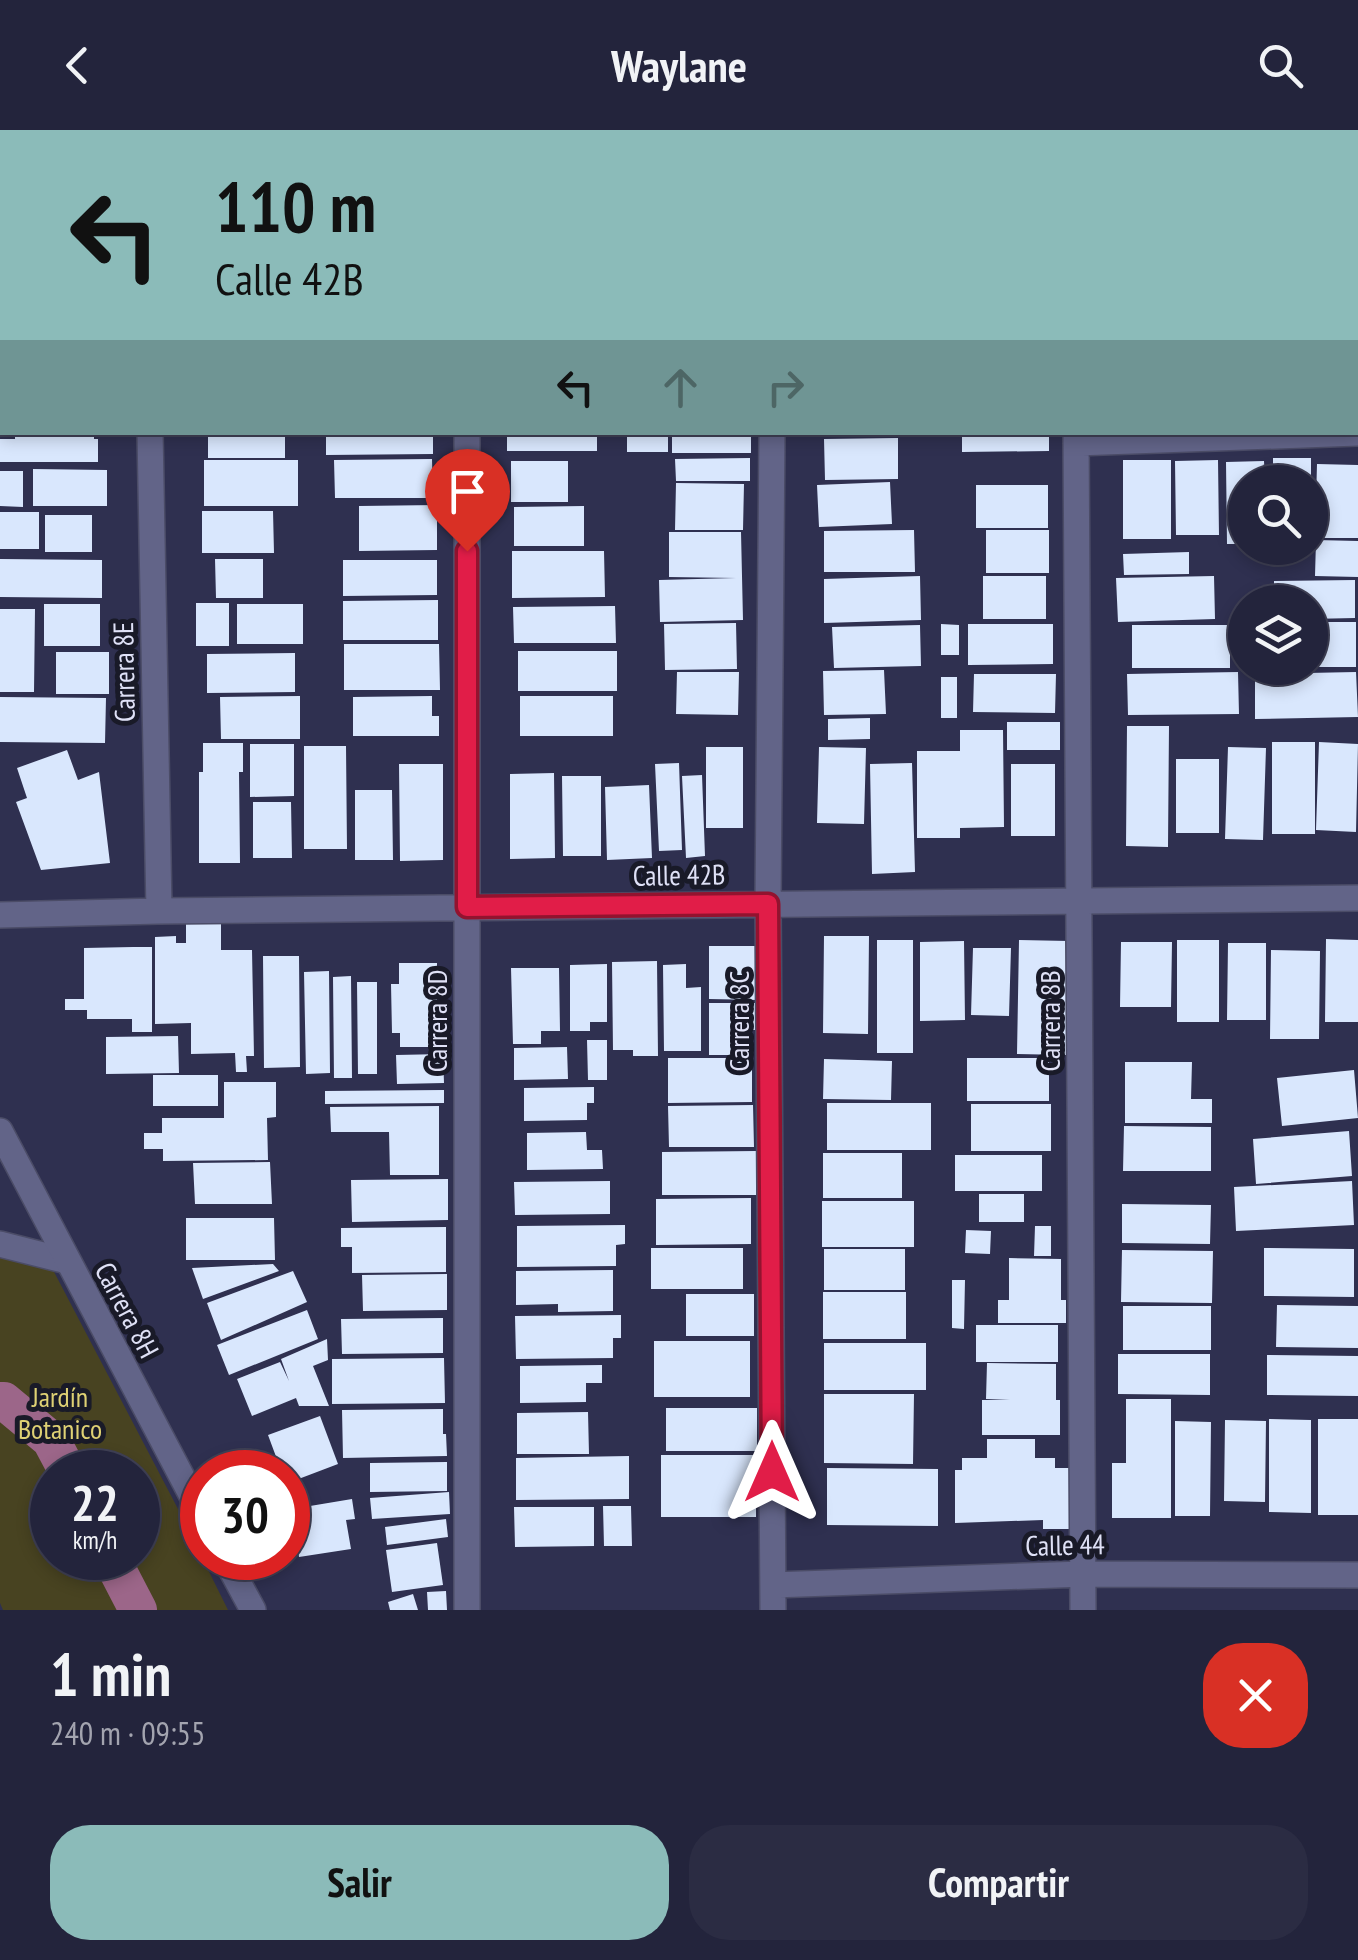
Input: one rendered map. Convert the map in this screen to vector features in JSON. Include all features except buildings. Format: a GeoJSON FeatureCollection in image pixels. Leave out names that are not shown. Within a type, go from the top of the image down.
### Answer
{"type":"FeatureCollection","features":[{"type":"Feature","properties":{"kind":"street","name":"Carrera 8E"},"geometry":{"type":"LineString","coordinates":[[150,435],[159,911]]}},
{"type":"Feature","properties":{"kind":"street","name":"Carrera 8D"},"geometry":{"type":"LineString","coordinates":[[466,1610],[467,435]]}},
{"type":"Feature","properties":{"kind":"street","name":"Carrera 8C"},"geometry":{"type":"LineString","coordinates":[[772,435],[768,904],[773,1598]]}},
{"type":"Feature","properties":{"kind":"street"},"geometry":{"type":"LineString","coordinates":[[1076,438],[1245,435]]}},
{"type":"Feature","properties":{"kind":"street","name":"Carrera 8B"},"geometry":{"type":"LineString","coordinates":[[1076,438],[1083,1610]]}},
{"type":"Feature","properties":{"kind":"street","name":"Calle 42B"},"geometry":{"type":"LineString","coordinates":[[0,915],[1358,898]]}},
{"type":"Feature","properties":{"kind":"street","name":"Carrera 8H"},"geometry":{"type":"LineString","coordinates":[[0,1132],[180,1474]]}},
{"type":"Feature","properties":{"kind":"street"},"geometry":{"type":"LineString","coordinates":[[0,1244],[67,1261]]}},
{"type":"Feature","properties":{"kind":"street","name":"Calle 44"},"geometry":{"type":"LineString","coordinates":[[773,1598],[1083,1574],[1358,1574]]}},
{"type":"Feature","properties":{"kind":"street"},"geometry":{"type":"LineString","coordinates":[[237,1580],[253,1610]]}},
{"type":"Feature","properties":{"kind":"green space","name":"Jardín Botanico"},"geometry":{"type":"Polygon","coordinates":[[[0,1257],[52,1268],[147,1450],[30,1450],[30,1580],[160,1580],[160,1474],[180,1513],[180,1580],[213,1580],[228,1610],[3,1610],[0,1257]]]}},
{"type":"Feature","properties":{"kind":"waterway"},"geometry":{"type":"LineString","coordinates":[[0,1401],[51,1440],[56,1450]]}},
{"type":"Feature","properties":{"kind":"waterway"},"geometry":{"type":"LineString","coordinates":[[122,1580],[138,1610]]}},
{"type":"Feature","properties":{"kind":"route"},"geometry":{"type":"LineString","coordinates":[[467,551],[467,907],[768,904],[772,1472]]}}]}
